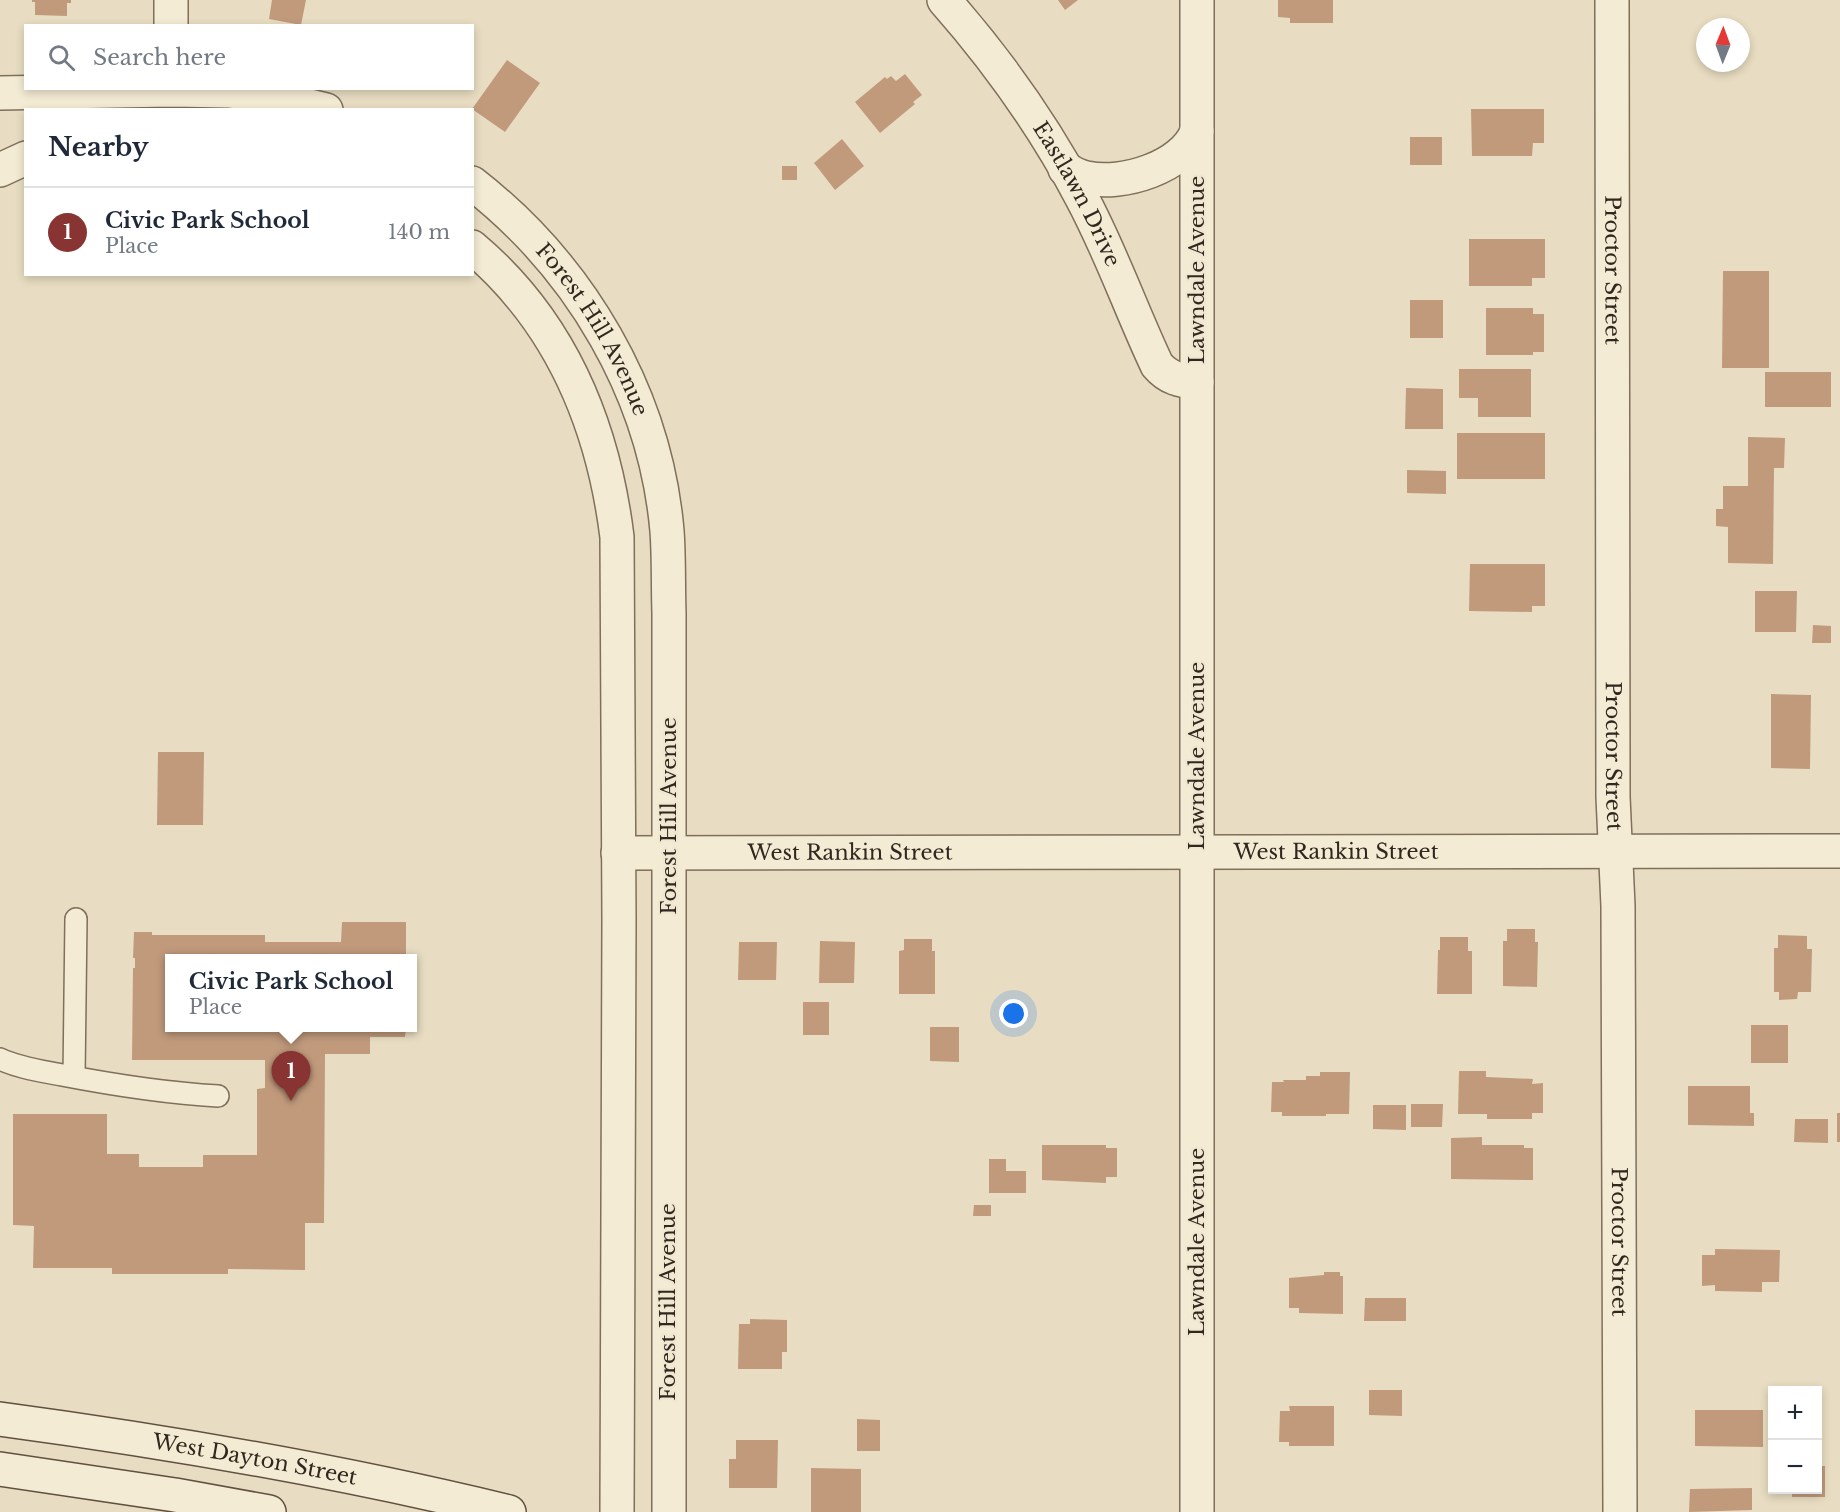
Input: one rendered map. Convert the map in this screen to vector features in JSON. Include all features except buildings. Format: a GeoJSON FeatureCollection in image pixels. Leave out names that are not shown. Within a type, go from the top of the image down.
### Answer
{"type":"FeatureCollection","features":[{"type":"Feature","properties":{"kind":"street"},"geometry":{"type":"LineString","coordinates":[[171,0],[171,24]]}},
{"type":"Feature","properties":{"kind":"street","name":"Eastlawn Drive"},"geometry":{"type":"LineString","coordinates":[[944,0],[1001,70],[1065,169],[1090,214],[1157,365],[1176,380],[1197,382]]}},
{"type":"Feature","properties":{"kind":"street","name":"Lawndale Avenue"},"geometry":{"type":"LineString","coordinates":[[1197,0],[1197,1512]]}},
{"type":"Feature","properties":{"kind":"street","name":"Proctor Street"},"geometry":{"type":"LineString","coordinates":[[1612,0],[1613,773],[1618,918],[1620,1512]]}},
{"type":"Feature","properties":{"kind":"street"},"geometry":{"type":"LineString","coordinates":[[0,93],[171,96],[249,93],[317,108]]}},
{"type":"Feature","properties":{"kind":"street"},"geometry":{"type":"LineString","coordinates":[[1065,169],[1078,176],[1094,179],[1120,178],[1137,174],[1175,159],[1189,147],[1197,131]]}},
{"type":"Feature","properties":{"kind":"street"},"geometry":{"type":"LineString","coordinates":[[0,170],[24,159]]}},
{"type":"Feature","properties":{"kind":"street","name":"Forest Hill Avenue"},"geometry":{"type":"LineString","coordinates":[[474,185],[535,239],[575,288],[606,337],[628,380],[652,449],[664,506],[668,549],[669,1512]]}},
{"type":"Feature","properties":{"kind":"street","name":"Forest Hill Avenue"},"geometry":{"type":"LineString","coordinates":[[474,249],[502,274],[528,306],[565,361],[578,387],[591,419],[608,477],[617,537],[617,1512]]}},
{"type":"Feature","properties":{"kind":"street","name":"West Rankin Street"},"geometry":{"type":"LineString","coordinates":[[618,853],[1840,851]]}},
{"type":"Feature","properties":{"kind":"street"},"geometry":{"type":"LineString","coordinates":[[618,1089],[669,1089]]}},
{"type":"Feature","properties":{"kind":"street","name":"West Dayton Street"},"geometry":{"type":"LineString","coordinates":[[0,1419],[161,1442],[396,1486],[508,1512]]}},
{"type":"Feature","properties":{"kind":"street"},"geometry":{"type":"LineString","coordinates":[[154,1491],[161,1442]]}},
{"type":"Feature","properties":{"kind":"street"},"geometry":{"type":"LineString","coordinates":[[0,1469],[154,1491],[269,1512]]}},
{"type":"Feature","properties":{"kind":"lane"},"geometry":{"type":"LineString","coordinates":[[74,1077],[76,919]]}},
{"type":"Feature","properties":{"kind":"lane"},"geometry":{"type":"LineString","coordinates":[[0,1059],[37,1070],[74,1077],[157,1091],[218,1096]]}},
{"type":"Feature","properties":{"kind":"place","name":"Civic Park School"},"geometry":{"type":"Point","coordinates":[291,1101]}}]}
